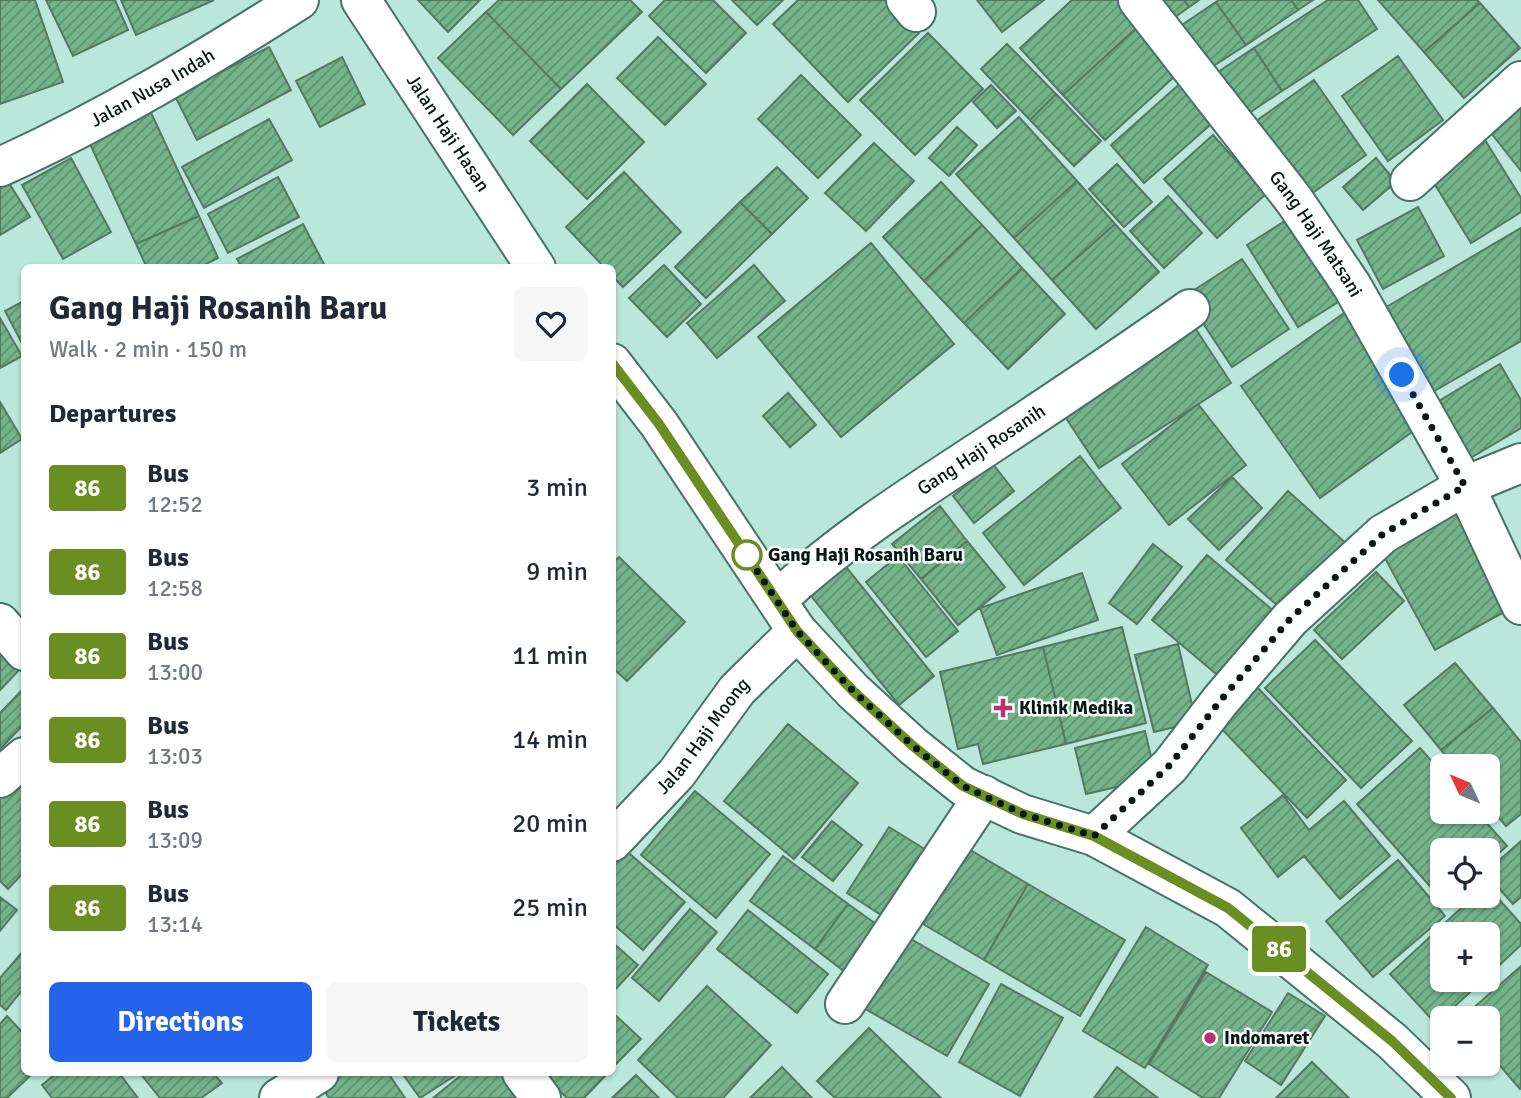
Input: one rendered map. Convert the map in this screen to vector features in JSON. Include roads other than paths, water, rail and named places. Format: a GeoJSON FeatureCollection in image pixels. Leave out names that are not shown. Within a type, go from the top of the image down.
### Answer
{"type":"FeatureCollection","features":[{"type":"Feature","properties":{"kind":"street","name":"Jalan Nusa Indah"},"geometry":{"type":"LineString","coordinates":[[0,167],[72,133],[198,63],[299,0]]}},
{"type":"Feature","properties":{"kind":"street","name":"Jalan Haji Hasan"},"geometry":{"type":"LineString","coordinates":[[361,0],[533,264]]}},
{"type":"Feature","properties":{"kind":"street","name":"Gang Haji Matsani"},"geometry":{"type":"LineString","coordinates":[[1138,0],[1294,200],[1352,286],[1465,486],[1521,605]]}},
{"type":"Feature","properties":{"kind":"street"},"geometry":{"type":"LineString","coordinates":[[1410,181],[1521,81]]}},
{"type":"Feature","properties":{"kind":"street","name":"Gang Haji Rosanih"},"geometry":{"type":"LineString","coordinates":[[787,615],[817,563],[884,514],[1190,309]]}},
{"type":"Feature","properties":{"kind":"street"},"geometry":{"type":"LineString","coordinates":[[616,368],[659,424],[787,615],[853,691],[913,746],[963,786],[1023,814],[1094,836],[1228,908],[1392,1041],[1451,1098]]}},
{"type":"Feature","properties":{"kind":"street"},"geometry":{"type":"LineString","coordinates":[[1094,836],[1170,765],[1290,619],[1383,534],[1465,486],[1521,463]]}},
{"type":"Feature","properties":{"kind":"street","name":"Jalan Haji Moong"},"geometry":{"type":"LineString","coordinates":[[616,838],[677,773],[787,615]]}},
{"type":"Feature","properties":{"kind":"street"},"geometry":{"type":"LineString","coordinates":[[0,623],[21,648]]}},
{"type":"Feature","properties":{"kind":"street"},"geometry":{"type":"LineString","coordinates":[[0,778],[21,760]]}},
{"type":"Feature","properties":{"kind":"street"},"geometry":{"type":"LineString","coordinates":[[845,1004],[984,796]]}},
{"type":"Feature","properties":{"kind":"street"},"geometry":{"type":"LineString","coordinates":[[279,1098],[314,1076]]}},
{"type":"Feature","properties":{"kind":"street"},"geometry":{"type":"LineString","coordinates":[[524,1076],[541,1098]]}},
{"type":"Feature","properties":{"kind":"place","name":"Gang Haji Rosanih Baru"},"geometry":{"type":"Point","coordinates":[747,555]}},
{"type":"Feature","properties":{"kind":"place","name":"Klinik Medika"},"geometry":{"type":"Point","coordinates":[1003,708]}},
{"type":"Feature","properties":{"kind":"place","name":"Indomaret"},"geometry":{"type":"Point","coordinates":[1210,1038]}}]}
